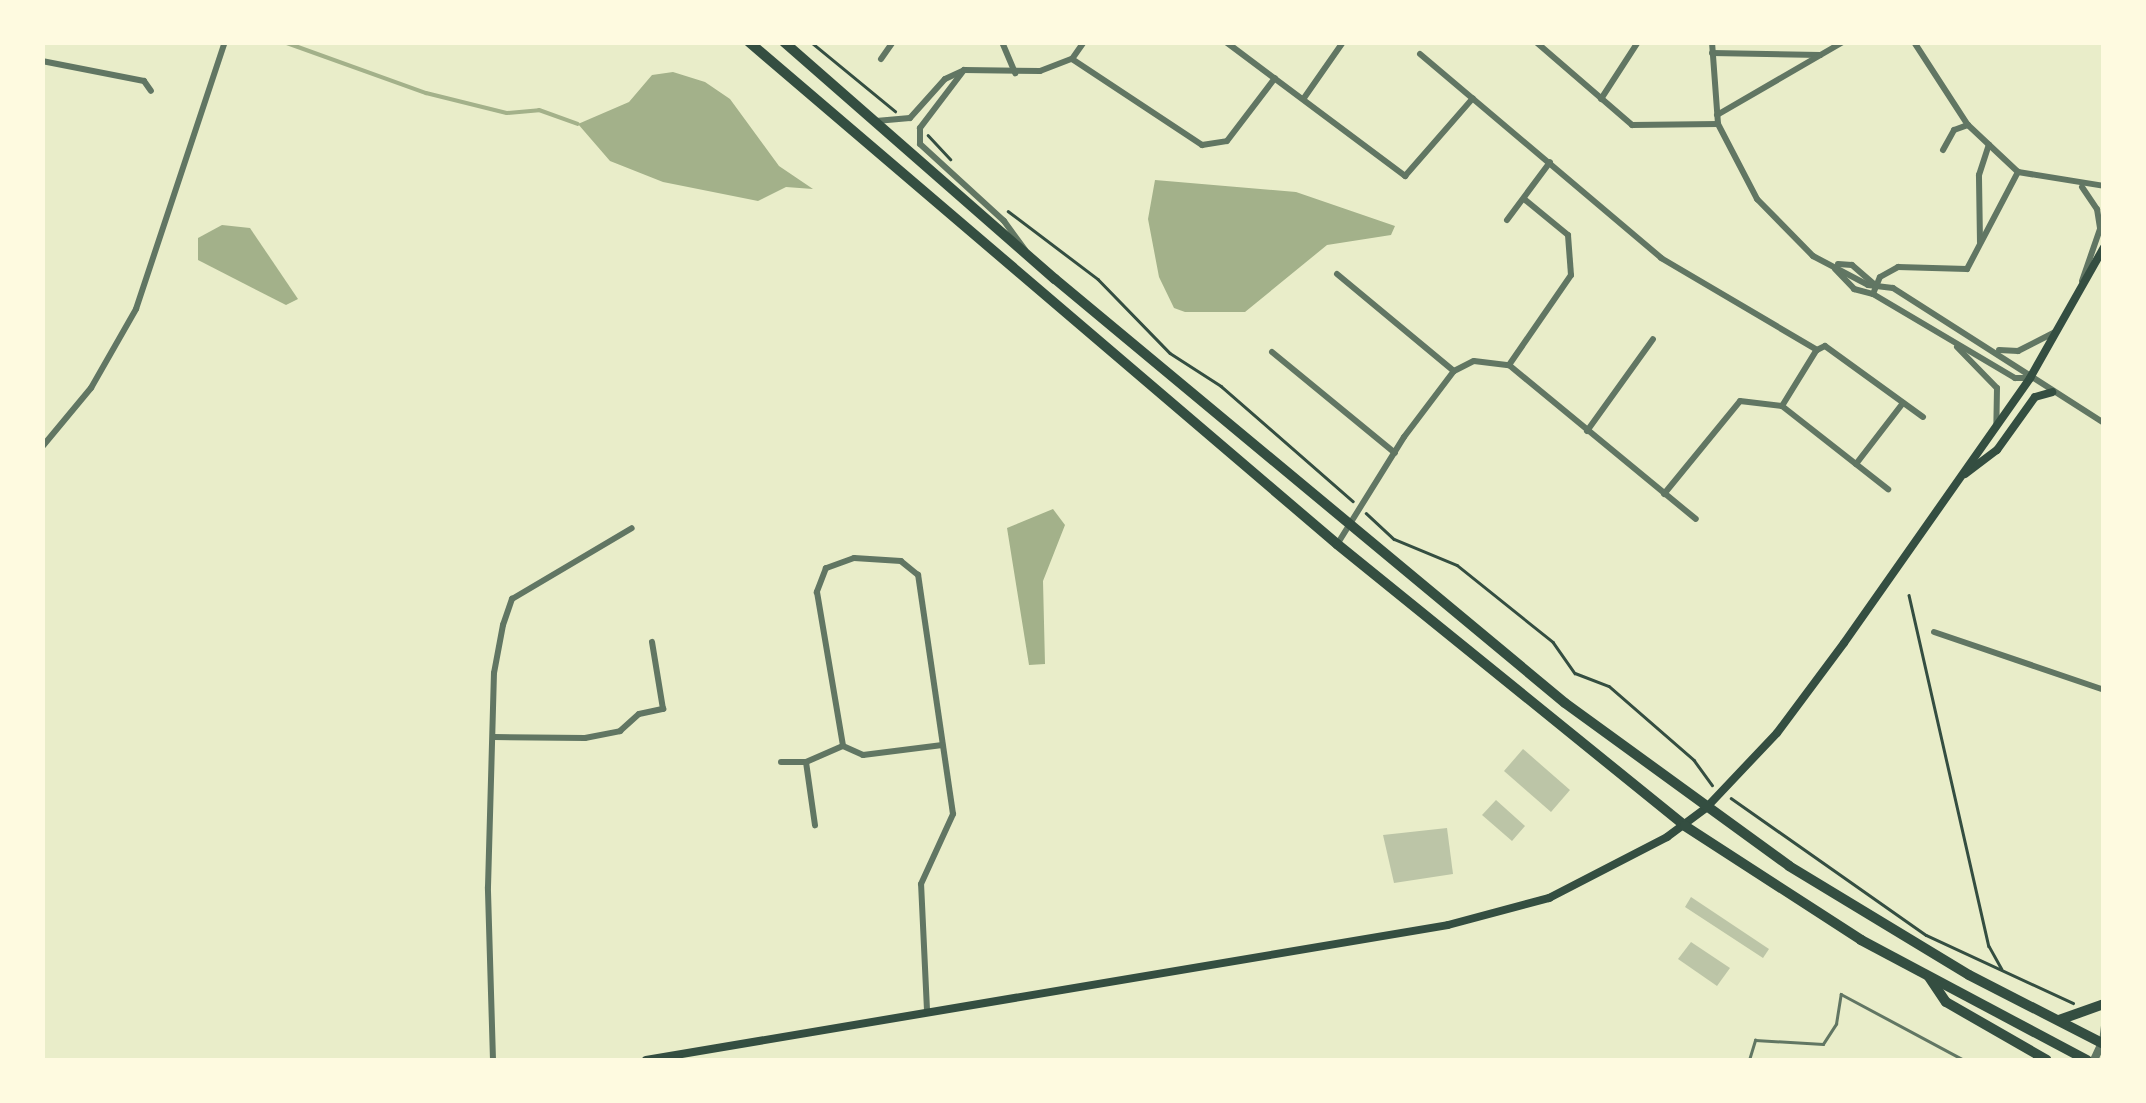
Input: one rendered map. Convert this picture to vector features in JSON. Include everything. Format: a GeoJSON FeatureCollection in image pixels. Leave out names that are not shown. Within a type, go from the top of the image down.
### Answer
{"type":"FeatureCollection","features":[{"type":"Feature","properties":{"kind":"highway"},"geometry":{"type":"LineString","coordinates":[[749,42],[1337,544],[1685,826],[1928,976],[2090,1060]]}},
{"type":"Feature","properties":{"kind":"highway"},"geometry":{"type":"LineString","coordinates":[[784,42],[1029,256],[1546,689],[1706,808],[1903,937],[2103,1043]]}},
{"type":"Feature","properties":{"kind":"highway"},"geometry":{"type":"LineString","coordinates":[[1928,976],[1946,1002],[2047,1060]]}},
{"type":"Feature","properties":{"kind":"highway"},"geometry":{"type":"LineString","coordinates":[[2056,1020],[2083,1016],[2104,1004]]}},
{"type":"Feature","properties":{"kind":"main road"},"geometry":{"type":"LineString","coordinates":[[646,1060],[1478,918],[1558,894],[1685,826],[1777,733],[2030,378],[2104,247]]}},
{"type":"Feature","properties":{"kind":"main road"},"geometry":{"type":"LineString","coordinates":[[1962,476],[1997,450],[2035,397],[2052,392]]}},
{"type":"Feature","properties":{"kind":"street"},"geometry":{"type":"LineString","coordinates":[[42,448],[91,388],[136,310],[225,42]]}},
{"type":"Feature","properties":{"kind":"street"},"geometry":{"type":"LineString","coordinates":[[881,59],[893,42]]}},
{"type":"Feature","properties":{"kind":"street"},"geometry":{"type":"LineString","coordinates":[[1002,42],[1015,73]]}},
{"type":"Feature","properties":{"kind":"street"},"geometry":{"type":"LineString","coordinates":[[876,121],[910,118],[945,79],[964,70],[1015,73],[1072,59],[1084,42]]}},
{"type":"Feature","properties":{"kind":"street"},"geometry":{"type":"LineString","coordinates":[[1226,42],[1405,176],[1473,98]]}},
{"type":"Feature","properties":{"kind":"street"},"geometry":{"type":"LineString","coordinates":[[1304,98],[1343,42]]}},
{"type":"Feature","properties":{"kind":"street"},"geometry":{"type":"LineString","coordinates":[[1536,42],[1632,125],[1718,119],[1843,42]]}},
{"type":"Feature","properties":{"kind":"street"},"geometry":{"type":"LineString","coordinates":[[1601,98],[1638,42]]}},
{"type":"Feature","properties":{"kind":"street"},"geometry":{"type":"LineString","coordinates":[[1712,42],[1718,119],[1757,199],[1813,256],[1831,264],[1852,265],[1876,284],[1991,347],[2030,378],[2104,423]]}},
{"type":"Feature","properties":{"kind":"street"},"geometry":{"type":"LineString","coordinates":[[1914,42],[1968,126],[2018,172],[2045,173],[2081,186],[2104,186]]}},
{"type":"Feature","properties":{"kind":"street"},"geometry":{"type":"LineString","coordinates":[[1712,53],[1821,55]]}},
{"type":"Feature","properties":{"kind":"street"},"geometry":{"type":"LineString","coordinates":[[1420,54],[1661,258],[1817,350]]}},
{"type":"Feature","properties":{"kind":"street"},"geometry":{"type":"LineString","coordinates":[[1072,59],[1202,145],[1227,141],[1275,78]]}},
{"type":"Feature","properties":{"kind":"street"},"geometry":{"type":"LineString","coordinates":[[42,60],[144,81],[151,92]]}},
{"type":"Feature","properties":{"kind":"street"},"geometry":{"type":"LineString","coordinates":[[964,70],[920,128],[920,144],[1004,220],[1029,256]]}},
{"type":"Feature","properties":{"kind":"street"},"geometry":{"type":"LineString","coordinates":[[1943,150],[1954,130],[1968,126]]}},
{"type":"Feature","properties":{"kind":"street"},"geometry":{"type":"LineString","coordinates":[[1980,243],[1979,175],[1990,145]]}},
{"type":"Feature","properties":{"kind":"street"},"geometry":{"type":"LineString","coordinates":[[1507,220],[1550,162]]}},
{"type":"Feature","properties":{"kind":"street"},"geometry":{"type":"LineString","coordinates":[[1873,294],[1876,284],[1898,267],[1919,263],[1967,269],[2018,172]]}},
{"type":"Feature","properties":{"kind":"street"},"geometry":{"type":"LineString","coordinates":[[2081,186],[2097,209],[2100,230],[2081,288]]}},
{"type":"Feature","properties":{"kind":"street"},"geometry":{"type":"LineString","coordinates":[[1509,364],[1571,275],[1568,235],[1524,199]]}},
{"type":"Feature","properties":{"kind":"street"},"geometry":{"type":"LineString","coordinates":[[1831,264],[1846,285],[1873,294],[2015,378],[2030,378]]}},
{"type":"Feature","properties":{"kind":"street"},"geometry":{"type":"LineString","coordinates":[[1337,274],[1454,371]]}},
{"type":"Feature","properties":{"kind":"street"},"geometry":{"type":"LineString","coordinates":[[1907,316],[1915,302]]}},
{"type":"Feature","properties":{"kind":"street"},"geometry":{"type":"LineString","coordinates":[[1991,347],[2018,351],[2058,330]]}},
{"type":"Feature","properties":{"kind":"street"},"geometry":{"type":"LineString","coordinates":[[1586,431],[1654,338]]}},
{"type":"Feature","properties":{"kind":"street"},"geometry":{"type":"LineString","coordinates":[[1953,342],[1997,388],[1996,427]]}},
{"type":"Feature","properties":{"kind":"street"},"geometry":{"type":"LineString","coordinates":[[1782,406],[1808,355],[1825,346],[1923,417]]}},
{"type":"Feature","properties":{"kind":"street"},"geometry":{"type":"LineString","coordinates":[[1272,352],[1394,453]]}},
{"type":"Feature","properties":{"kind":"street"},"geometry":{"type":"LineString","coordinates":[[1337,544],[1362,510],[1394,453],[1454,371],[1474,361],[1509,364],[1696,519]]}},
{"type":"Feature","properties":{"kind":"street"},"geometry":{"type":"LineString","coordinates":[[1664,494],[1740,401],[1782,406],[1888,489]]}},
{"type":"Feature","properties":{"kind":"street"},"geometry":{"type":"LineString","coordinates":[[1856,464],[1903,402]]}},
{"type":"Feature","properties":{"kind":"street"},"geometry":{"type":"LineString","coordinates":[[493,1060],[488,886],[494,674],[512,599],[632,528]]}},
{"type":"Feature","properties":{"kind":"street"},"geometry":{"type":"LineString","coordinates":[[843,746],[816,592],[826,568],[854,558],[907,562],[918,575],[953,814],[921,884],[927,1010]]}},
{"type":"Feature","properties":{"kind":"street"},"geometry":{"type":"LineString","coordinates":[[1934,632],[2104,690]]}},
{"type":"Feature","properties":{"kind":"street"},"geometry":{"type":"LineString","coordinates":[[494,737],[585,738],[620,731],[640,714],[664,709],[652,642]]}},
{"type":"Feature","properties":{"kind":"street"},"geometry":{"type":"LineString","coordinates":[[781,762],[806,762],[843,746],[864,755],[942,745]]}},
{"type":"Feature","properties":{"kind":"street"},"geometry":{"type":"LineString","coordinates":[[806,762],[815,825]]}},
{"type":"Feature","properties":{"kind":"street"},"geometry":{"type":"LineString","coordinates":[[2090,1060],[2103,1043],[2104,1026]]}},
{"type":"Feature","properties":{"kind":"lane"},"geometry":{"type":"LineString","coordinates":[[1749,1060],[1754,1040],[1823,1044],[1836,1024],[1840,994],[1964,1060]]}},
{"type":"Feature","properties":{"kind":"path"},"geometry":{"type":"LineString","coordinates":[[811,42],[888,109],[910,118]]}},
{"type":"Feature","properties":{"kind":"path"},"geometry":{"type":"LineString","coordinates":[[920,128],[958,168]]}},
{"type":"Feature","properties":{"kind":"path"},"geometry":{"type":"LineString","coordinates":[[1003,207],[1098,280],[1170,353],[1221,386],[1394,539],[1457,564],[1552,642],[1576,673],[1609,686],[1722,792],[1926,934],[2076,1004],[2083,1016]]}},
{"type":"Feature","properties":{"kind":"path"},"geometry":{"type":"LineString","coordinates":[[1909,595],[1989,946],[2002,971]]}},
{"type":"Feature","properties":{"kind":"shaded area"},"geometry":{"type":"Polygon","coordinates":[[[673,72],[705,82],[730,99],[779,166],[813,189],[786,187],[758,201],[663,182],[610,161],[578,124],[629,102],[652,75],[673,72]]]}},
{"type":"Feature","properties":{"kind":"shaded area"},"geometry":{"type":"Polygon","coordinates":[[[1155,180],[1296,192],[1395,226],[1391,235],[1327,245],[1245,312],[1185,312],[1174,308],[1159,277],[1148,219],[1155,180]]]}},
{"type":"Feature","properties":{"kind":"shaded area"},"geometry":{"type":"Polygon","coordinates":[[[222,225],[250,228],[298,299],[286,305],[198,260],[198,238],[222,225]]]}},
{"type":"Feature","properties":{"kind":"shaded area"},"geometry":{"type":"Polygon","coordinates":[[[1053,509],[1065,525],[1043,581],[1045,664],[1029,665],[1007,528],[1053,509]]]}},
{"type":"Feature","properties":{"kind":"building"},"geometry":{"type":"Polygon","coordinates":[[[1523,749],[1570,790],[1551,812],[1504,771],[1523,749]]]}},
{"type":"Feature","properties":{"kind":"building"},"geometry":{"type":"Polygon","coordinates":[[[1496,800],[1525,826],[1512,841],[1482,815],[1496,800]]]}},
{"type":"Feature","properties":{"kind":"building"},"geometry":{"type":"Polygon","coordinates":[[[1447,828],[1453,874],[1394,883],[1383,835],[1447,828]]]}},
{"type":"Feature","properties":{"kind":"building"},"geometry":{"type":"Polygon","coordinates":[[[1691,897],[1769,949],[1763,958],[1685,907],[1691,897]]]}},
{"type":"Feature","properties":{"kind":"building"},"geometry":{"type":"Polygon","coordinates":[[[1691,942],[1730,968],[1717,986],[1678,959],[1691,942]]]}},
{"type":"Feature","properties":{"kind":"waterway"},"geometry":{"type":"LineString","coordinates":[[284,42],[426,93],[507,113],[539,110],[578,124]]}}]}
